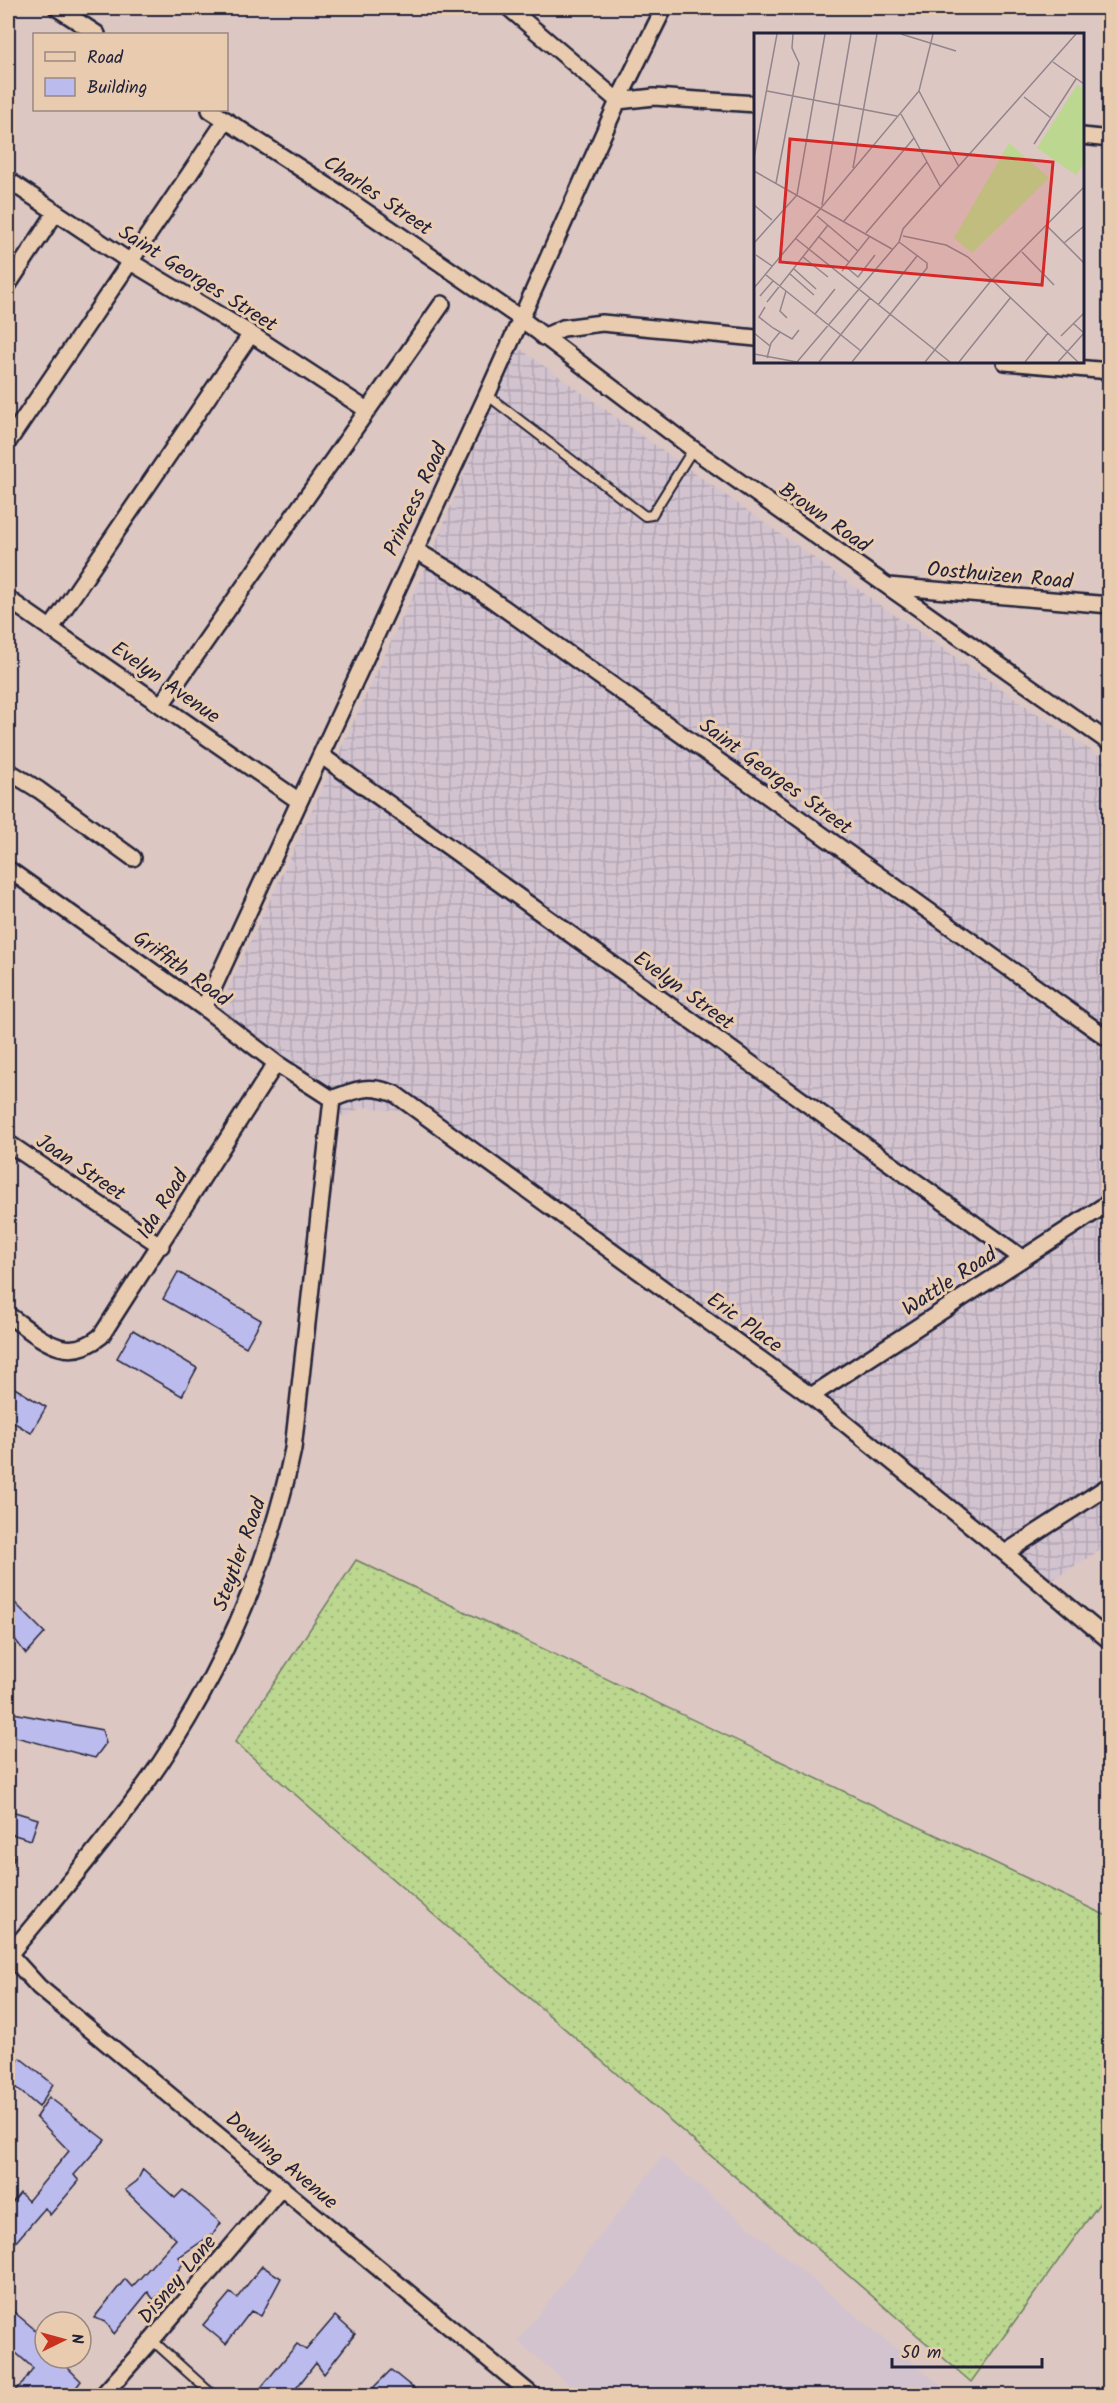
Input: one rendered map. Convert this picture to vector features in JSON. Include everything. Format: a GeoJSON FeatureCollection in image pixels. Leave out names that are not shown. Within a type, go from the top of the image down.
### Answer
{"type":"FeatureCollection","features":[{"type":"Feature","properties":{"kind":"street"},"geometry":{"type":"LineString","coordinates":[[57,8],[95,33]]}},
{"type":"Feature","properties":{"kind":"street"},"geometry":{"type":"LineString","coordinates":[[508,8],[618,101],[654,97],[754,104]]}},
{"type":"Feature","properties":{"kind":"street","name":"Princess Road"},"geometry":{"type":"LineString","coordinates":[[204,1008],[322,756],[618,101],[663,8]]}},
{"type":"Feature","properties":{"kind":"street","name":"Charles Street"},"geometry":{"type":"LineString","coordinates":[[212,111],[337,192],[520,318]]}},
{"type":"Feature","properties":{"kind":"street"},"geometry":{"type":"LineString","coordinates":[[8,442],[226,120]]}},
{"type":"Feature","properties":{"kind":"street"},"geometry":{"type":"LineString","coordinates":[[1084,136],[1110,139]]}},
{"type":"Feature","properties":{"kind":"street","name":"Saint Georges Street"},"geometry":{"type":"LineString","coordinates":[[8,180],[129,261],[251,334],[367,410]]}},
{"type":"Feature","properties":{"kind":"street"},"geometry":{"type":"LineString","coordinates":[[8,285],[56,212]]}},
{"type":"Feature","properties":{"kind":"street"},"geometry":{"type":"LineString","coordinates":[[161,705],[442,304]]}},
{"type":"Feature","properties":{"kind":"street","name":"Brown Road"},"geometry":{"type":"LineString","coordinates":[[520,318],[693,449],[1110,743]]}},
{"type":"Feature","properties":{"kind":"street"},"geometry":{"type":"LineString","coordinates":[[543,337],[563,328],[602,323],[754,338]]}},
{"type":"Feature","properties":{"kind":"street"},"geometry":{"type":"LineString","coordinates":[[51,628],[251,334]]}},
{"type":"Feature","properties":{"kind":"street"},"geometry":{"type":"LineString","coordinates":[[1017,363],[1110,371]]}},
{"type":"Feature","properties":{"kind":"street","name":"Saint Georges Street"},"geometry":{"type":"LineString","coordinates":[[415,550],[456,574],[1110,1040]]}},
{"type":"Feature","properties":{"kind":"street","name":"Oosthuizen Road"},"geometry":{"type":"LineString","coordinates":[[886,586],[1110,605]]}},
{"type":"Feature","properties":{"kind":"street","name":"Evelyn Avenue"},"geometry":{"type":"LineString","coordinates":[[8,600],[299,801]]}},
{"type":"Feature","properties":{"kind":"street","name":"Evelyn Street"},"geometry":{"type":"LineString","coordinates":[[322,756],[1022,1258]]}},
{"type":"Feature","properties":{"kind":"street"},"geometry":{"type":"LineString","coordinates":[[8,771],[39,790],[133,858]]}},
{"type":"Feature","properties":{"kind":"street","name":"Griffith Road"},"geometry":{"type":"LineString","coordinates":[[8,869],[204,1008],[276,1064],[333,1099]]}},
{"type":"Feature","properties":{"kind":"street","name":"Ida Road"},"geometry":{"type":"LineString","coordinates":[[8,1315],[56,1347],[69,1350],[86,1347],[101,1336],[276,1064]]}},
{"type":"Feature","properties":{"kind":"street","name":"Eric Place"},"geometry":{"type":"LineString","coordinates":[[333,1099],[356,1089],[370,1087],[395,1094],[811,1395],[1110,1641]]}},
{"type":"Feature","properties":{"kind":"street","name":"Steytler Road"},"geometry":{"type":"LineString","coordinates":[[8,1954],[115,1824],[160,1763],[193,1710],[246,1603],[267,1551],[283,1496],[293,1449],[333,1099]]}},
{"type":"Feature","properties":{"kind":"street","name":"Joan Street"},"geometry":{"type":"LineString","coordinates":[[8,1143],[161,1246]]}},
{"type":"Feature","properties":{"kind":"street","name":"Wattle Road"},"geometry":{"type":"LineString","coordinates":[[811,1395],[1110,1202]]}},
{"type":"Feature","properties":{"kind":"street"},"geometry":{"type":"LineString","coordinates":[[1005,1553],[1110,1485]]}},
{"type":"Feature","properties":{"kind":"street","name":"Dowling Avenue"},"geometry":{"type":"LineString","coordinates":[[8,1954],[39,1987],[533,2396]]}},
{"type":"Feature","properties":{"kind":"street","name":"Disney Lane"},"geometry":{"type":"LineString","coordinates":[[102,2396],[282,2187]]}},
{"type":"Feature","properties":{"kind":"lane"},"geometry":{"type":"LineString","coordinates":[[487,395],[645,516],[652,515],[693,449]]}},
{"type":"Feature","properties":{"kind":"lane"},"geometry":{"type":"LineString","coordinates":[[152,2340],[214,2396]]}},
{"type":"Feature","properties":{"kind":"shaded area"},"geometry":{"type":"Polygon","coordinates":[[[516,346],[880,605],[1109,763],[1109,1544],[1043,1586],[423,1113],[362,1107],[344,1117],[217,1013],[426,567],[516,346]]]}},
{"type":"Feature","properties":{"kind":"shaded area"},"geometry":{"type":"Polygon","coordinates":[[[663,2156],[952,2395],[581,2395],[518,2341],[663,2156]]]}},
{"type":"Feature","properties":{"kind":"green space"},"geometry":{"type":"Polygon","coordinates":[[[356,1560],[1109,1917],[1109,2190],[971,2382],[235,1742],[356,1560]]]}},
{"type":"Feature","properties":{"kind":"building"},"geometry":{"type":"Polygon","coordinates":[[[178,1272],[261,1320],[246,1347],[163,1299],[178,1272]]]}},
{"type":"Feature","properties":{"kind":"building"},"geometry":{"type":"Polygon","coordinates":[[[133,1330],[197,1368],[182,1396],[117,1358],[133,1330]]]}},
{"type":"Feature","properties":{"kind":"building"},"geometry":{"type":"Polygon","coordinates":[[[8,1384],[46,1407],[31,1433],[8,1419],[8,1384]]]}},
{"type":"Feature","properties":{"kind":"building"},"geometry":{"type":"Polygon","coordinates":[[[8,1596],[45,1633],[26,1654],[8,1630],[8,1596]]]}},
{"type":"Feature","properties":{"kind":"building"},"geometry":{"type":"Polygon","coordinates":[[[8,1712],[102,1730],[106,1743],[95,1758],[8,1735],[8,1712]]]}},
{"type":"Feature","properties":{"kind":"building"},"geometry":{"type":"Polygon","coordinates":[[[8,1810],[38,1819],[31,1840],[8,1833],[8,1810]]]}},
{"type":"Feature","properties":{"kind":"building"},"geometry":{"type":"Polygon","coordinates":[[[20,2058],[53,2084],[39,2107],[8,2081],[8,2074],[20,2058]]]}},
{"type":"Feature","properties":{"kind":"building"},"geometry":{"type":"Polygon","coordinates":[[[49,2097],[105,2140],[74,2175],[79,2181],[50,2215],[45,2208],[8,2251],[8,2208],[20,2193],[28,2201],[69,2151],[36,2117],[49,2097]]]}},
{"type":"Feature","properties":{"kind":"building"},"geometry":{"type":"Polygon","coordinates":[[[143,2169],[175,2198],[183,2190],[221,2223],[214,2233],[179,2257],[183,2264],[154,2300],[148,2292],[114,2334],[106,2322],[94,2318],[125,2279],[132,2287],[176,2239],[125,2190],[137,2181],[143,2169]]]}},
{"type":"Feature","properties":{"kind":"building"},"geometry":{"type":"Polygon","coordinates":[[[262,2266],[281,2278],[261,2316],[251,2311],[226,2344],[203,2325],[230,2293],[237,2298],[262,2266]]]}},
{"type":"Feature","properties":{"kind":"building"},"geometry":{"type":"Polygon","coordinates":[[[8,2307],[33,2328],[33,2368],[8,2346],[8,2307]]]}},
{"type":"Feature","properties":{"kind":"building"},"geometry":{"type":"Polygon","coordinates":[[[335,2316],[355,2334],[324,2374],[316,2363],[290,2396],[254,2396],[297,2344],[306,2350],[335,2316]]]}},
{"type":"Feature","properties":{"kind":"building"},"geometry":{"type":"Polygon","coordinates":[[[33,2368],[33,2370],[70,2370],[81,2381],[67,2396],[9,2396],[23,2383],[33,2368]]]}},
{"type":"Feature","properties":{"kind":"building"},"geometry":{"type":"Polygon","coordinates":[[[391,2370],[423,2396],[382,2396],[373,2388],[391,2370]]]}}]}
